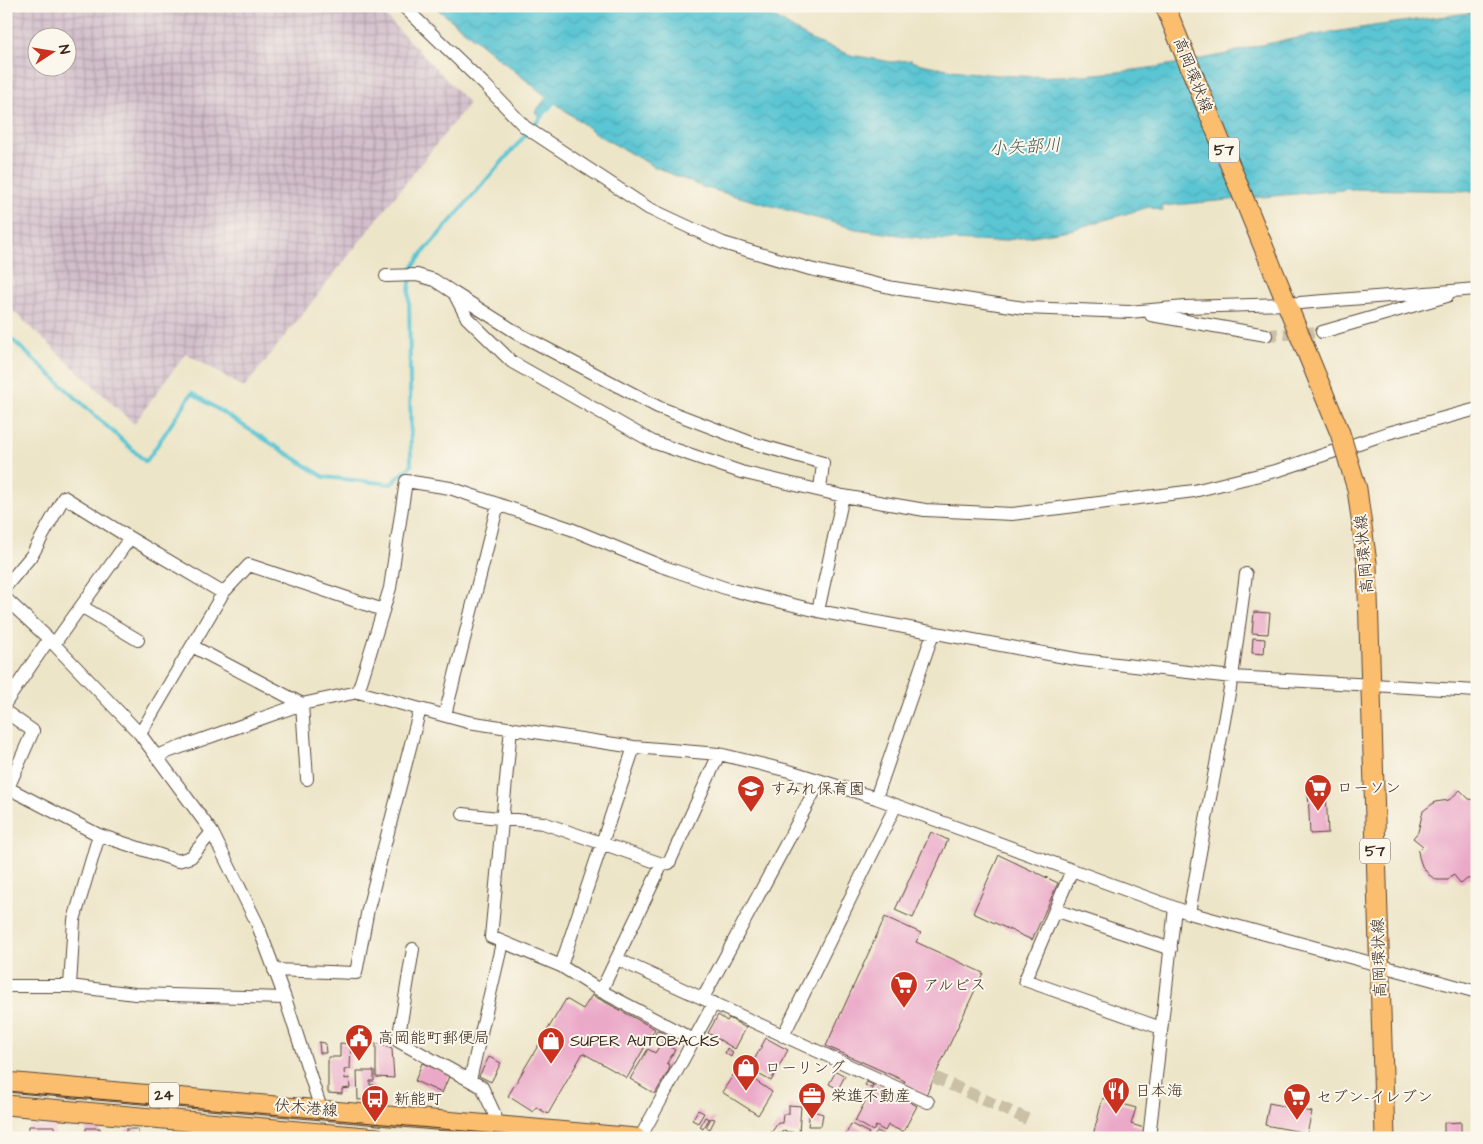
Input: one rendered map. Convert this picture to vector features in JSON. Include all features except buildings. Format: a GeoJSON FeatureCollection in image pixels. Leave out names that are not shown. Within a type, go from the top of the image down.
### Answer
{"type":"FeatureCollection","features":[{"type":"Feature","properties":{"kind":"main road","name":"高岡環状線"},"geometry":{"type":"LineString","coordinates":[[1165,6],[1340,433],[1357,489],[1367,564],[1385,1138]]}},
{"type":"Feature","properties":{"kind":"main road","name":"伏木港線"},"geometry":{"type":"LineString","coordinates":[[6,1082],[638,1138]]}},
{"type":"Feature","properties":{"kind":"main road","name":"伏木港線"},"geometry":{"type":"LineString","coordinates":[[6,1105],[377,1138]]}},
{"type":"Feature","properties":{"kind":"street"},"geometry":{"type":"LineString","coordinates":[[402,6],[486,86],[525,128],[648,208],[723,243],[810,269],[923,293],[1024,308],[1129,312],[1285,299],[1475,289]]}},
{"type":"Feature","properties":{"kind":"street"},"geometry":{"type":"LineString","coordinates":[[386,276],[417,275],[434,280],[519,334],[658,407],[752,443],[823,463],[820,490]]}},
{"type":"Feature","properties":{"kind":"street"},"geometry":{"type":"LineString","coordinates":[[1322,332],[1475,289]]}},
{"type":"Feature","properties":{"kind":"street"},"geometry":{"type":"LineString","coordinates":[[454,292],[467,318],[512,362],[653,442],[741,472],[843,496],[925,510],[1012,514],[1194,491],[1279,470],[1388,433],[1477,409]]}},
{"type":"Feature","properties":{"kind":"street"},"geometry":{"type":"LineString","coordinates":[[1129,312],[1266,335]]}},
{"type":"Feature","properties":{"kind":"street"},"geometry":{"type":"LineString","coordinates":[[358,692],[390,588],[406,481],[450,488],[571,529],[661,566],[728,589],[818,611],[1081,660],[1232,677],[1370,683],[1477,691]]}},
{"type":"Feature","properties":{"kind":"street"},"geometry":{"type":"LineString","coordinates":[[818,611],[843,496]]}},
{"type":"Feature","properties":{"kind":"street"},"geometry":{"type":"LineString","coordinates":[[6,586],[32,555],[64,497],[130,538],[224,592]]}},
{"type":"Feature","properties":{"kind":"street"},"geometry":{"type":"LineString","coordinates":[[445,716],[498,504]]}},
{"type":"Feature","properties":{"kind":"street"},"geometry":{"type":"LineString","coordinates":[[6,702],[81,606],[130,538]]}},
{"type":"Feature","properties":{"kind":"street"},"geometry":{"type":"LineString","coordinates":[[140,734],[224,592],[249,565],[383,610]]}},
{"type":"Feature","properties":{"kind":"street"},"geometry":{"type":"LineString","coordinates":[[1189,913],[1232,677],[1246,574]]}},
{"type":"Feature","properties":{"kind":"street"},"geometry":{"type":"LineString","coordinates":[[6,599],[52,642],[140,734],[212,832],[257,924],[285,998],[321,1110]]}},
{"type":"Feature","properties":{"kind":"street"},"geometry":{"type":"LineString","coordinates":[[81,606],[138,640]]}},
{"type":"Feature","properties":{"kind":"street"},"geometry":{"type":"LineString","coordinates":[[876,798],[933,633]]}},
{"type":"Feature","properties":{"kind":"street"},"geometry":{"type":"LineString","coordinates":[[192,646],[302,704]]}},
{"type":"Feature","properties":{"kind":"street"},"geometry":{"type":"LineString","coordinates":[[156,756],[302,704],[358,692],[445,716],[510,728],[634,747],[719,754],[876,798],[1189,913],[1379,967],[1477,992]]}},
{"type":"Feature","properties":{"kind":"street"},"geometry":{"type":"LineString","coordinates":[[302,704],[306,779]]}},
{"type":"Feature","properties":{"kind":"street"},"geometry":{"type":"LineString","coordinates":[[274,970],[356,973],[368,910],[420,709]]}},
{"type":"Feature","properties":{"kind":"street"},"geometry":{"type":"LineString","coordinates":[[6,712],[33,731],[7,788],[99,835],[178,861],[191,857],[212,832]]}},
{"type":"Feature","properties":{"kind":"street"},"geometry":{"type":"LineString","coordinates":[[510,728],[491,937],[561,966],[601,991],[692,1039]]}},
{"type":"Feature","properties":{"kind":"street"},"geometry":{"type":"LineString","coordinates":[[561,966],[634,747]]}},
{"type":"Feature","properties":{"kind":"street"},"geometry":{"type":"LineString","coordinates":[[463,814],[543,823],[662,864],[669,863],[719,754]]}},
{"type":"Feature","properties":{"kind":"street"},"geometry":{"type":"LineString","coordinates":[[638,1138],[692,1039],[708,1001],[820,781]]}},
{"type":"Feature","properties":{"kind":"street"},"geometry":{"type":"LineString","coordinates":[[783,1036],[896,806]]}},
{"type":"Feature","properties":{"kind":"street"},"geometry":{"type":"LineString","coordinates":[[70,986],[74,920],[99,835]]}},
{"type":"Feature","properties":{"kind":"street"},"geometry":{"type":"LineString","coordinates":[[601,991],[662,864]]}},
{"type":"Feature","properties":{"kind":"street"},"geometry":{"type":"LineString","coordinates":[[1072,870],[1024,980],[1161,1028]]}},
{"type":"Feature","properties":{"kind":"street"},"geometry":{"type":"LineString","coordinates":[[1149,1138],[1175,908]]}},
{"type":"Feature","properties":{"kind":"street"},"geometry":{"type":"LineString","coordinates":[[1055,910],[1171,949]]}},
{"type":"Feature","properties":{"kind":"street"},"geometry":{"type":"LineString","coordinates":[[470,1080],[502,943]]}},
{"type":"Feature","properties":{"kind":"street"},"geometry":{"type":"LineString","coordinates":[[413,949],[398,1041],[482,1087],[494,1113],[496,1125]]}},
{"type":"Feature","properties":{"kind":"street"},"geometry":{"type":"LineString","coordinates":[[617,959],[928,1102]]}},
{"type":"Feature","properties":{"kind":"street"},"geometry":{"type":"LineString","coordinates":[[6,986],[70,986],[135,994],[285,998]]}},
{"type":"Feature","properties":{"kind":"shaded area"},"geometry":{"type":"Polygon","coordinates":[[[6,6],[376,6],[469,103],[244,388],[186,353],[134,424],[6,304],[6,6]]]}},
{"type":"Feature","properties":{"kind":"water","name":"小矢部川"},"geometry":{"type":"Polygon","coordinates":[[[434,6],[757,6],[811,40],[851,55],[891,62],[911,60],[950,69],[988,74],[1025,76],[1100,74],[1137,70],[1219,56],[1264,44],[1322,34],[1477,12],[1477,191],[1352,189],[1162,206],[1163,211],[1149,207],[1070,230],[995,242],[928,239],[856,229],[703,187],[655,167],[598,135],[554,102],[540,117],[535,112],[547,97],[434,6]]]}},
{"type":"Feature","properties":{"kind":"waterway"},"geometry":{"type":"LineString","coordinates":[[6,334],[146,462],[192,393],[324,477],[391,484],[411,466],[409,291],[412,268],[422,254],[556,100]]}},
{"type":"Feature","properties":{"kind":"tunnel"},"geometry":{"type":"LineString","coordinates":[[1266,335],[1322,332]]}},
{"type":"Feature","properties":{"kind":"tunnel"},"geometry":{"type":"LineString","coordinates":[[934,1077],[1029,1120]]}},
{"type":"Feature","properties":{"kind":"tram line"},"geometry":{"type":"LineString","coordinates":[[6,1091],[545,1138]]}},
{"type":"Feature","properties":{"kind":"place","name":"ローソン"},"geometry":{"type":"Point","coordinates":[1318,812]}},
{"type":"Feature","properties":{"kind":"place","name":"すみれ保育園"},"geometry":{"type":"Point","coordinates":[751,813]}},
{"type":"Feature","properties":{"kind":"place","name":"アルビス"},"geometry":{"type":"Point","coordinates":[904,1009]}},
{"type":"Feature","properties":{"kind":"place","name":"高岡能町郵便局"},"geometry":{"type":"Point","coordinates":[359,1062]}},
{"type":"Feature","properties":{"kind":"place","name":"SUPER AUTOBACKS"},"geometry":{"type":"Point","coordinates":[551,1065]}},
{"type":"Feature","properties":{"kind":"place","name":"ローリング"},"geometry":{"type":"Point","coordinates":[746,1092]}},
{"type":"Feature","properties":{"kind":"place","name":"日本海"},"geometry":{"type":"Point","coordinates":[1116,1115]}},
{"type":"Feature","properties":{"kind":"place","name":"栄進不動産"},"geometry":{"type":"Point","coordinates":[812,1120]}},
{"type":"Feature","properties":{"kind":"place","name":"セブン-イレブン"},"geometry":{"type":"Point","coordinates":[1297,1121]}},
{"type":"Feature","properties":{"kind":"place","name":"新能町"},"geometry":{"type":"Point","coordinates":[375,1123]}}]}
